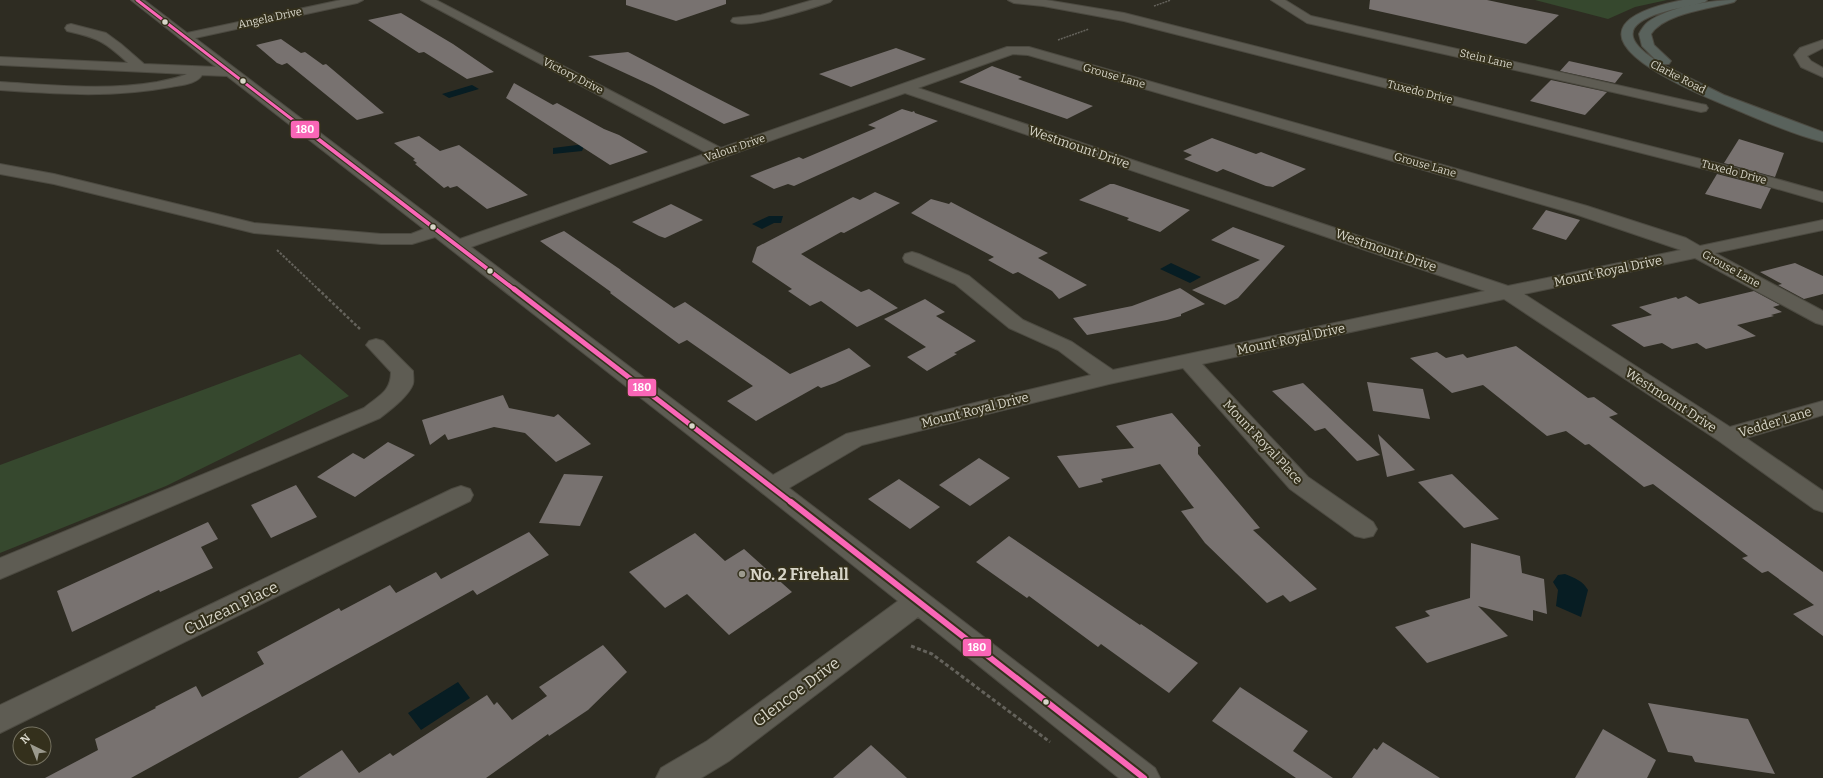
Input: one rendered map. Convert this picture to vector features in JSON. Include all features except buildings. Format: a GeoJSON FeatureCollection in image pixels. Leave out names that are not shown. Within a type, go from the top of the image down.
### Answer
{"type":"FeatureCollection","features":[{"type":"Feature","properties":{"kind":"main road","name":"Clarke Road"},"geometry":{"type":"LineString","coordinates":[[1701,0],[1666,7],[1639,18],[1629,27],[1627,39],[1630,45],[1644,59],[1685,82],[1786,125],[1823,136]]}},
{"type":"Feature","properties":{"kind":"main road","name":"Clarke Road"},"geometry":{"type":"LineString","coordinates":[[1730,0],[1656,20],[1646,30],[1645,40],[1647,44],[1656,55],[1685,73],[1801,122],[1823,136]]}},
{"type":"Feature","properties":{"kind":"street"},"geometry":{"type":"LineString","coordinates":[[137,0],[772,487],[917,602],[1144,778]]}},
{"type":"Feature","properties":{"kind":"street","name":"Angela Drive"},"geometry":{"type":"LineString","coordinates":[[184,37],[357,0]]}},
{"type":"Feature","properties":{"kind":"street","name":"Victory Drive"},"geometry":{"type":"LineString","coordinates":[[427,0],[720,153]]}},
{"type":"Feature","properties":{"kind":"street"},"geometry":{"type":"LineString","coordinates":[[737,22],[762,18],[826,0]]}},
{"type":"Feature","properties":{"kind":"street","name":"Tuxedo Drive"},"geometry":{"type":"LineString","coordinates":[[1014,0],[1043,3],[1124,17],[1742,174],[1823,197]]}},
{"type":"Feature","properties":{"kind":"street","name":"Stein Lane"},"geometry":{"type":"LineString","coordinates":[[1276,0],[1307,19],[1701,108]]}},
{"type":"Feature","properties":{"kind":"street"},"geometry":{"type":"LineString","coordinates":[[71,28],[84,29],[108,38],[140,67]]}},
{"type":"Feature","properties":{"kind":"street"},"geometry":{"type":"LineString","coordinates":[[1823,44],[1805,51],[1800,55],[1801,60],[1806,64],[1823,73]]}},
{"type":"Feature","properties":{"kind":"street","name":"Valour Drive"},"geometry":{"type":"LineString","coordinates":[[458,246],[1012,50]]}},
{"type":"Feature","properties":{"kind":"street","name":"Grouse Lane"},"geometry":{"type":"LineString","coordinates":[[1012,50],[1029,51],[1581,210],[1680,242],[1823,319]]}},
{"type":"Feature","properties":{"kind":"street"},"geometry":{"type":"LineString","coordinates":[[0,61],[229,72]]}},
{"type":"Feature","properties":{"kind":"street"},"geometry":{"type":"LineString","coordinates":[[0,86],[115,92],[144,89],[188,79],[203,70]]}},
{"type":"Feature","properties":{"kind":"street","name":"Westmount Drive"},"geometry":{"type":"LineString","coordinates":[[905,88],[1509,293],[1727,436],[1823,503]]}},
{"type":"Feature","properties":{"kind":"street"},"geometry":{"type":"LineString","coordinates":[[0,169],[54,179],[254,228],[381,239],[412,238],[437,230]]}},
{"type":"Feature","properties":{"kind":"street","name":"Mount Royal Drive"},"geometry":{"type":"LineString","coordinates":[[772,487],[854,439],[1109,377],[1823,225]]}},
{"type":"Feature","properties":{"kind":"street"},"geometry":{"type":"LineString","coordinates":[[912,258],[962,280],[1016,324],[1065,346],[1109,377]]}},
{"type":"Feature","properties":{"kind":"street"},"geometry":{"type":"LineString","coordinates":[[0,569],[372,412],[394,395],[402,384],[402,371],[376,345]]}},
{"type":"Feature","properties":{"kind":"street","name":"Mount Royal Place"},"geometry":{"type":"LineString","coordinates":[[1188,361],[1299,483],[1364,529]]}},
{"type":"Feature","properties":{"kind":"street","name":"Vedder Lane"},"geometry":{"type":"LineString","coordinates":[[1727,436],[1823,408]]}},
{"type":"Feature","properties":{"kind":"street","name":"Culzean Place"},"geometry":{"type":"LineString","coordinates":[[0,720],[461,495]]}},
{"type":"Feature","properties":{"kind":"street","name":"Glencoe Drive"},"geometry":{"type":"LineString","coordinates":[[672,778],[718,751],[917,602]]}},
{"type":"Feature","properties":{"kind":"path"},"geometry":{"type":"LineString","coordinates":[[1150,7],[1171,0]]}},
{"type":"Feature","properties":{"kind":"path"},"geometry":{"type":"LineString","coordinates":[[254,228],[376,345]]}},
{"type":"Feature","properties":{"kind":"path"},"geometry":{"type":"LineString","coordinates":[[911,646],[932,654],[1051,743]]}},
{"type":"Feature","properties":{"kind":"green space"},"geometry":{"type":"Polygon","coordinates":[[[1535,0],[1667,0],[1635,7],[1608,19],[1535,0]]]}},
{"type":"Feature","properties":{"kind":"green space"},"geometry":{"type":"Polygon","coordinates":[[[300,354],[349,396],[166,486],[0,553],[0,465],[300,354]]]}},
{"type":"Feature","properties":{"kind":"water"},"geometry":{"type":"Polygon","coordinates":[[[472,85],[479,89],[449,98],[442,94],[472,85]]]}},
{"type":"Feature","properties":{"kind":"water"},"geometry":{"type":"Polygon","coordinates":[[[585,144],[582,151],[553,154],[553,148],[585,144]]]}},
{"type":"Feature","properties":{"kind":"water"},"geometry":{"type":"Polygon","coordinates":[[[769,216],[783,216],[781,223],[774,223],[762,229],[752,224],[769,216]]]}},
{"type":"Feature","properties":{"kind":"water"},"geometry":{"type":"Polygon","coordinates":[[[1171,263],[1201,277],[1190,283],[1160,269],[1171,263]]]}},
{"type":"Feature","properties":{"kind":"water"},"geometry":{"type":"Polygon","coordinates":[[[1565,574],[1581,582],[1588,590],[1581,617],[1556,606],[1558,590],[1553,582],[1558,575],[1565,574]]]}},
{"type":"Feature","properties":{"kind":"water"},"geometry":{"type":"Polygon","coordinates":[[[458,682],[470,698],[421,730],[408,713],[458,682]]]}},
{"type":"Feature","properties":{"kind":"transit line","name":"180"},"geometry":{"type":"LineString","coordinates":[[137,0],[760,478],[1144,778]]}},
{"type":"Feature","properties":{"kind":"place","name":"No. 2 Firehall"},"geometry":{"type":"Point","coordinates":[742,574]}}]}
